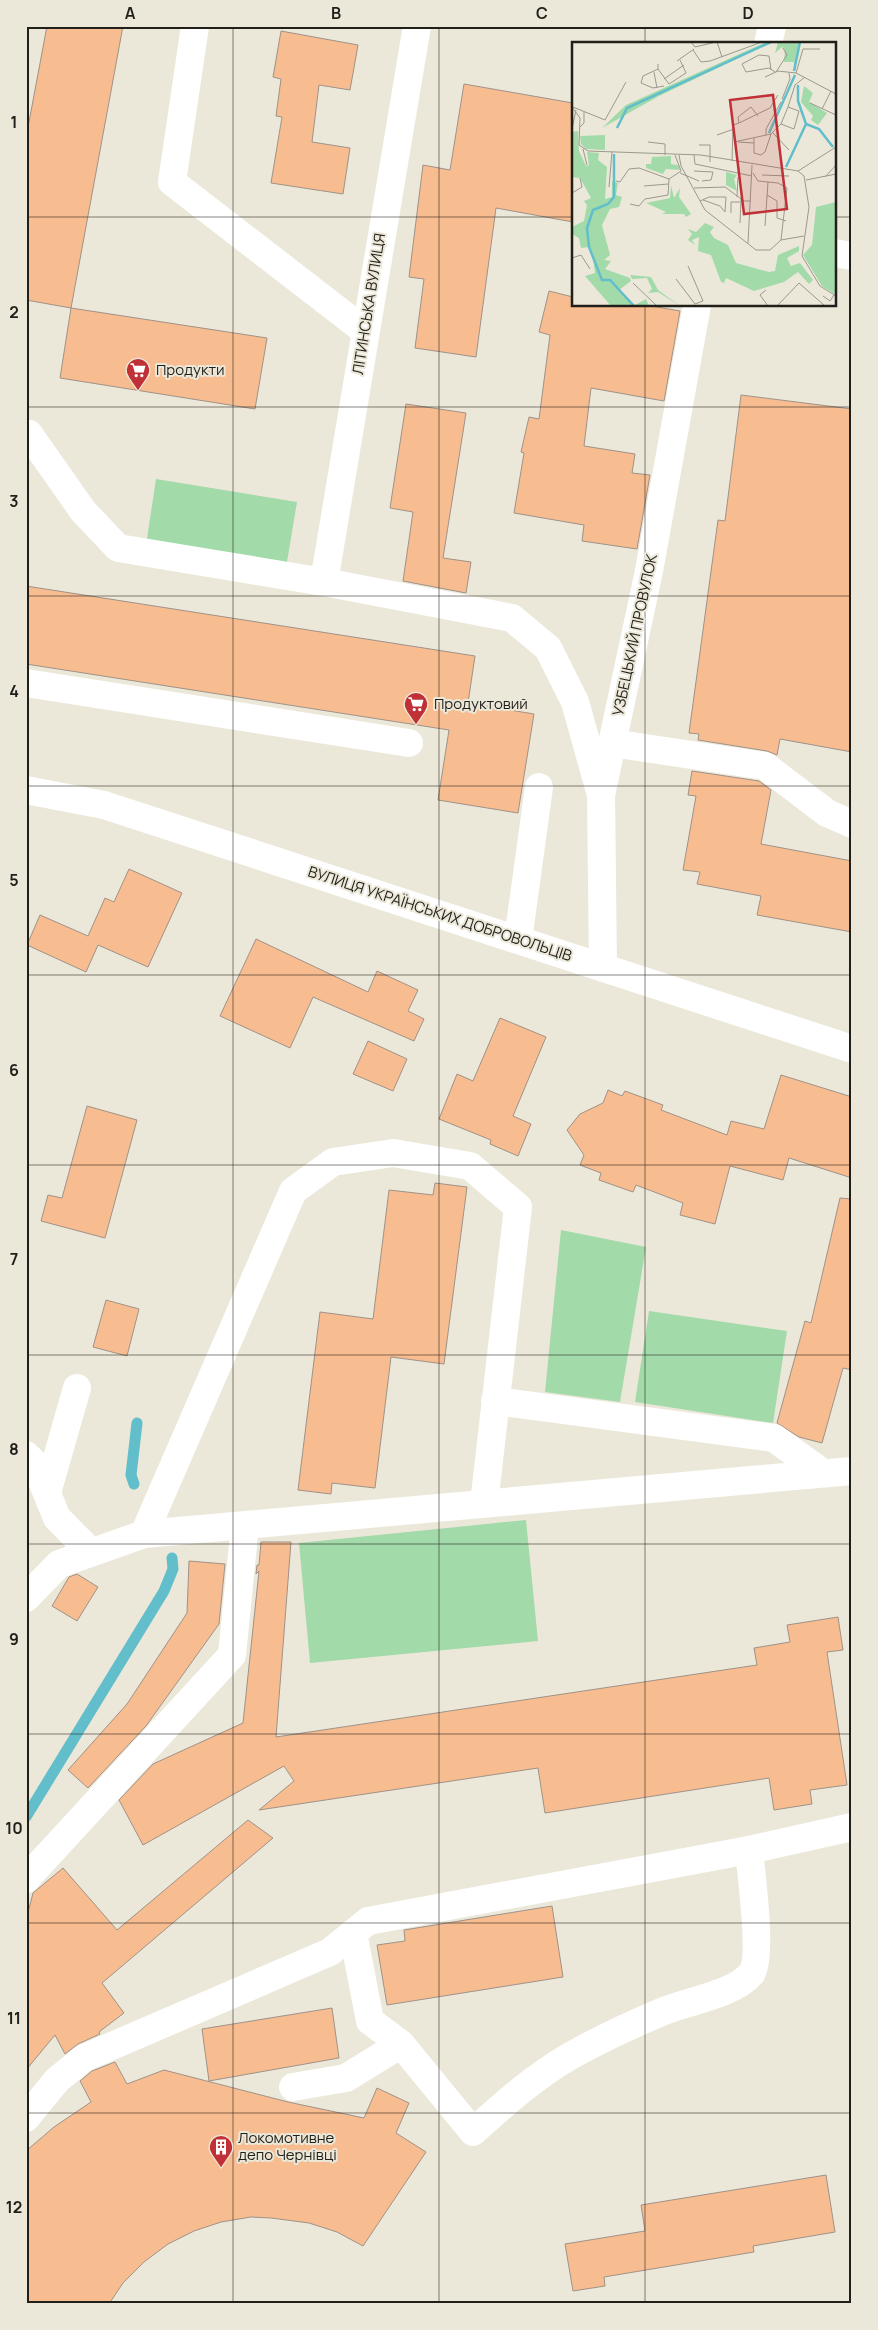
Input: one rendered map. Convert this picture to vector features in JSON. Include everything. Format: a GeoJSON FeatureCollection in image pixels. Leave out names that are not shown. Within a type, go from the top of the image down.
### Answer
{"type":"FeatureCollection","features":[{"type":"Feature","properties":{"kind":"street"},"geometry":{"type":"LineString","coordinates":[[195,26],[172,182],[365,331]]}},
{"type":"Feature","properties":{"kind":"street","name":"ЛІТИНСЬКА ВУЛИЦЯ"},"geometry":{"type":"LineString","coordinates":[[324,582],[417,26]]}},
{"type":"Feature","properties":{"kind":"street"},"geometry":{"type":"LineString","coordinates":[[768,42],[772,26]]}},
{"type":"Feature","properties":{"kind":"street"},"geometry":{"type":"LineString","coordinates":[[836,254],[852,256]]}},
{"type":"Feature","properties":{"kind":"street","name":"УЗБЕЦЬКИЙ ПРОВУЛОК"},"geometry":{"type":"LineString","coordinates":[[603,968],[601,795],[649,571],[697,306]]}},
{"type":"Feature","properties":{"kind":"street"},"geometry":{"type":"LineString","coordinates":[[26,434],[29,434],[83,511],[118,548],[324,582],[512,618],[548,648],[575,702],[601,795]]}},
{"type":"Feature","properties":{"kind":"street"},"geometry":{"type":"LineString","coordinates":[[26,682],[410,743]]}},
{"type":"Feature","properties":{"kind":"street"},"geometry":{"type":"LineString","coordinates":[[612,743],[765,766],[827,813],[852,824]]}},
{"type":"Feature","properties":{"kind":"street"},"geometry":{"type":"LineString","coordinates":[[518,940],[539,786]]}},
{"type":"Feature","properties":{"kind":"street","name":"ВУЛИЦЯ УКРАЇНСЬКИХ ДОБРОВОЛЬЦІВ"},"geometry":{"type":"LineString","coordinates":[[26,790],[104,805],[852,1049]]}},
{"type":"Feature","properties":{"kind":"street"},"geometry":{"type":"LineString","coordinates":[[144,1534],[293,1191],[333,1162],[393,1153],[470,1166],[518,1207],[484,1504]]}},
{"type":"Feature","properties":{"kind":"street"},"geometry":{"type":"LineString","coordinates":[[47,1493],[77,1388]]}},
{"type":"Feature","properties":{"kind":"street"},"geometry":{"type":"LineString","coordinates":[[495,1401],[774,1438],[823,1473]]}},
{"type":"Feature","properties":{"kind":"street"},"geometry":{"type":"LineString","coordinates":[[26,1455],[35,1464],[57,1518],[92,1552]]}},
{"type":"Feature","properties":{"kind":"street"},"geometry":{"type":"LineString","coordinates":[[26,1598],[59,1564],[144,1534],[852,1471]]}},
{"type":"Feature","properties":{"kind":"street"},"geometry":{"type":"LineString","coordinates":[[26,1879],[232,1655],[245,1525]]}},
{"type":"Feature","properties":{"kind":"street"},"geometry":{"type":"LineString","coordinates":[[26,2118],[57,2080],[84,2058],[330,1952],[368,1921],[749,1850],[852,1827]]}},
{"type":"Feature","properties":{"kind":"street"},"geometry":{"type":"LineString","coordinates":[[352,1933],[370,2021],[401,2044],[473,2132],[522,2087],[572,2055],[665,2011],[736,1986],[751,1973],[756,1963],[756,1946],[749,1850]]}},
{"type":"Feature","properties":{"kind":"street"},"geometry":{"type":"LineString","coordinates":[[293,2087],[346,2078],[401,2044]]}},
{"type":"Feature","properties":{"kind":"green space"},"geometry":{"type":"Polygon","coordinates":[[[156,479],[297,502],[286,568],[146,545],[156,479]]]}},
{"type":"Feature","properties":{"kind":"green space"},"geometry":{"type":"Polygon","coordinates":[[[561,1230],[646,1247],[620,1402],[545,1392],[561,1230]]]}},
{"type":"Feature","properties":{"kind":"green space"},"geometry":{"type":"Polygon","coordinates":[[[649,1311],[787,1331],[773,1423],[635,1402],[649,1311]]]}},
{"type":"Feature","properties":{"kind":"green space"},"geometry":{"type":"Polygon","coordinates":[[[526,1520],[538,1641],[310,1663],[299,1543],[526,1520]]]}},
{"type":"Feature","properties":{"kind":"building"},"geometry":{"type":"Polygon","coordinates":[[[47,26],[123,26],[71,308],[26,300],[26,138],[47,26]]]}},
{"type":"Feature","properties":{"kind":"building"},"geometry":{"type":"Polygon","coordinates":[[[281,31],[358,45],[350,90],[319,85],[312,142],[350,148],[343,194],[271,183],[282,117],[276,116],[281,79],[273,77],[281,31]]]}},
{"type":"Feature","properties":{"kind":"building"},"geometry":{"type":"Polygon","coordinates":[[[464,84],[572,103],[572,222],[496,208],[476,357],[415,348],[424,279],[409,277],[423,165],[450,170],[464,84]]]}},
{"type":"Feature","properties":{"kind":"building"},"geometry":{"type":"Polygon","coordinates":[[[549,291],[572,297],[572,306],[652,306],[680,311],[664,401],[591,388],[584,446],[635,454],[632,473],[650,475],[637,549],[582,541],[584,525],[514,513],[524,453],[521,452],[529,417],[539,419],[550,335],[539,332],[549,291]]]}},
{"type":"Feature","properties":{"kind":"building"},"geometry":{"type":"Polygon","coordinates":[[[71,308],[267,338],[255,409],[60,378],[71,308]]]}},
{"type":"Feature","properties":{"kind":"building"},"geometry":{"type":"Polygon","coordinates":[[[741,395],[852,409],[852,752],[780,739],[777,755],[767,751],[698,740],[699,734],[689,733],[718,520],[725,521],[741,395]]]}},
{"type":"Feature","properties":{"kind":"building"},"geometry":{"type":"Polygon","coordinates":[[[406,404],[466,413],[443,558],[471,562],[466,593],[403,581],[413,512],[390,508],[406,404]]]}},
{"type":"Feature","properties":{"kind":"building"},"geometry":{"type":"Polygon","coordinates":[[[26,586],[475,656],[468,703],[534,714],[518,813],[438,800],[449,730],[26,664],[26,586]]]}},
{"type":"Feature","properties":{"kind":"building"},"geometry":{"type":"Polygon","coordinates":[[[692,771],[759,781],[771,790],[761,844],[852,861],[852,932],[757,915],[761,896],[697,884],[700,872],[683,870],[696,796],[688,795],[692,771]]]}},
{"type":"Feature","properties":{"kind":"building"},"geometry":{"type":"Polygon","coordinates":[[[129,869],[182,893],[148,967],[98,945],[86,972],[27,945],[40,915],[88,936],[105,898],[114,902],[129,869]]]}},
{"type":"Feature","properties":{"kind":"building"},"geometry":{"type":"Polygon","coordinates":[[[256,939],[368,992],[377,971],[418,990],[408,1011],[424,1019],[414,1041],[313,997],[290,1048],[220,1016],[256,939]]]}},
{"type":"Feature","properties":{"kind":"building"},"geometry":{"type":"Polygon","coordinates":[[[500,1018],[546,1037],[513,1116],[531,1124],[518,1156],[490,1144],[491,1140],[439,1119],[457,1074],[473,1081],[500,1018]]]}},
{"type":"Feature","properties":{"kind":"building"},"geometry":{"type":"Polygon","coordinates":[[[368,1041],[407,1059],[393,1091],[353,1074],[368,1041]]]}},
{"type":"Feature","properties":{"kind":"building"},"geometry":{"type":"Polygon","coordinates":[[[781,1075],[852,1097],[852,1178],[789,1158],[783,1180],[730,1166],[715,1224],[680,1215],[683,1203],[636,1185],[633,1192],[599,1180],[601,1173],[580,1165],[584,1155],[567,1130],[580,1114],[603,1103],[608,1090],[622,1096],[625,1091],[663,1105],[661,1110],[727,1135],[731,1121],[764,1129],[781,1075]]]}},
{"type":"Feature","properties":{"kind":"building"},"geometry":{"type":"Polygon","coordinates":[[[87,1106],[137,1120],[105,1238],[41,1221],[48,1195],[62,1198],[87,1106]]]}},
{"type":"Feature","properties":{"kind":"building"},"geometry":{"type":"Polygon","coordinates":[[[435,1183],[467,1187],[444,1364],[391,1357],[375,1488],[332,1483],[331,1494],[298,1490],[320,1312],[373,1319],[389,1190],[433,1195],[435,1183]]]}},
{"type":"Feature","properties":{"kind":"building"},"geometry":{"type":"Polygon","coordinates":[[[840,1198],[852,1199],[852,1370],[843,1368],[822,1443],[799,1437],[777,1423],[805,1321],[811,1323],[840,1198]]]}},
{"type":"Feature","properties":{"kind":"building"},"geometry":{"type":"Polygon","coordinates":[[[106,1300],[139,1309],[127,1356],[93,1347],[106,1300]]]}},
{"type":"Feature","properties":{"kind":"building"},"geometry":{"type":"Polygon","coordinates":[[[261,1542],[291,1542],[276,1737],[757,1665],[754,1648],[790,1642],[787,1625],[838,1617],[843,1650],[827,1652],[847,1785],[810,1790],[812,1804],[774,1810],[769,1778],[545,1813],[538,1768],[259,1810],[294,1781],[284,1766],[143,1845],[119,1800],[153,1764],[243,1723],[259,1571],[256,1574],[257,1565],[259,1565],[261,1542]]]}},
{"type":"Feature","properties":{"kind":"building"},"geometry":{"type":"Polygon","coordinates":[[[189,1561],[225,1564],[219,1624],[146,1726],[88,1788],[68,1770],[127,1704],[187,1613],[189,1561]]]}},
{"type":"Feature","properties":{"kind":"building"},"geometry":{"type":"Polygon","coordinates":[[[77,1574],[98,1587],[77,1621],[52,1606],[69,1577],[77,1574]]]}},
{"type":"Feature","properties":{"kind":"building"},"geometry":{"type":"Polygon","coordinates":[[[248,1820],[273,1838],[102,1983],[124,2013],[99,2032],[100,2034],[78,2044],[65,2054],[55,2035],[26,2070],[26,1920],[33,1893],[63,1868],[117,1930],[248,1820]]]}},
{"type":"Feature","properties":{"kind":"building"},"geometry":{"type":"Polygon","coordinates":[[[552,1906],[563,1977],[387,2005],[377,1945],[405,1941],[404,1930],[552,1906]]]}},
{"type":"Feature","properties":{"kind":"building"},"geometry":{"type":"Polygon","coordinates":[[[332,2008],[339,2058],[209,2081],[202,2029],[332,2008]]]}},
{"type":"Feature","properties":{"kind":"building","name":"Локомотивне депо Чернівці"},"geometry":{"type":"Polygon","coordinates":[[[115,2062],[127,2084],[164,2070],[288,2102],[364,2118],[377,2088],[409,2103],[396,2133],[426,2152],[363,2246],[337,2232],[309,2223],[251,2217],[221,2222],[194,2231],[168,2244],[144,2262],[123,2283],[109,2304],[26,2304],[26,2151],[54,2127],[91,2102],[80,2081],[92,2071],[115,2062]]]}},
{"type":"Feature","properties":{"kind":"building"},"geometry":{"type":"Polygon","coordinates":[[[826,2175],[835,2232],[753,2246],[754,2252],[604,2277],[605,2286],[573,2291],[565,2244],[645,2231],[641,2205],[826,2175]]]}},
{"type":"Feature","properties":{"kind":"waterway"},"geometry":{"type":"LineString","coordinates":[[134,1484],[131,1475],[137,1423]]}},
{"type":"Feature","properties":{"kind":"waterway"},"geometry":{"type":"LineString","coordinates":[[26,1817],[164,1591],[173,1569],[172,1558]]}},
{"type":"Feature","properties":{"kind":"place","name":"Продукти"},"geometry":{"type":"Point","coordinates":[138,391]}},
{"type":"Feature","properties":{"kind":"place","name":"Продуктовий"},"geometry":{"type":"Point","coordinates":[416,725]}},
{"type":"Feature","properties":{"kind":"place","name":"Локомотивне депо Чернівці"},"geometry":{"type":"Point","coordinates":[221,2168]}}]}
